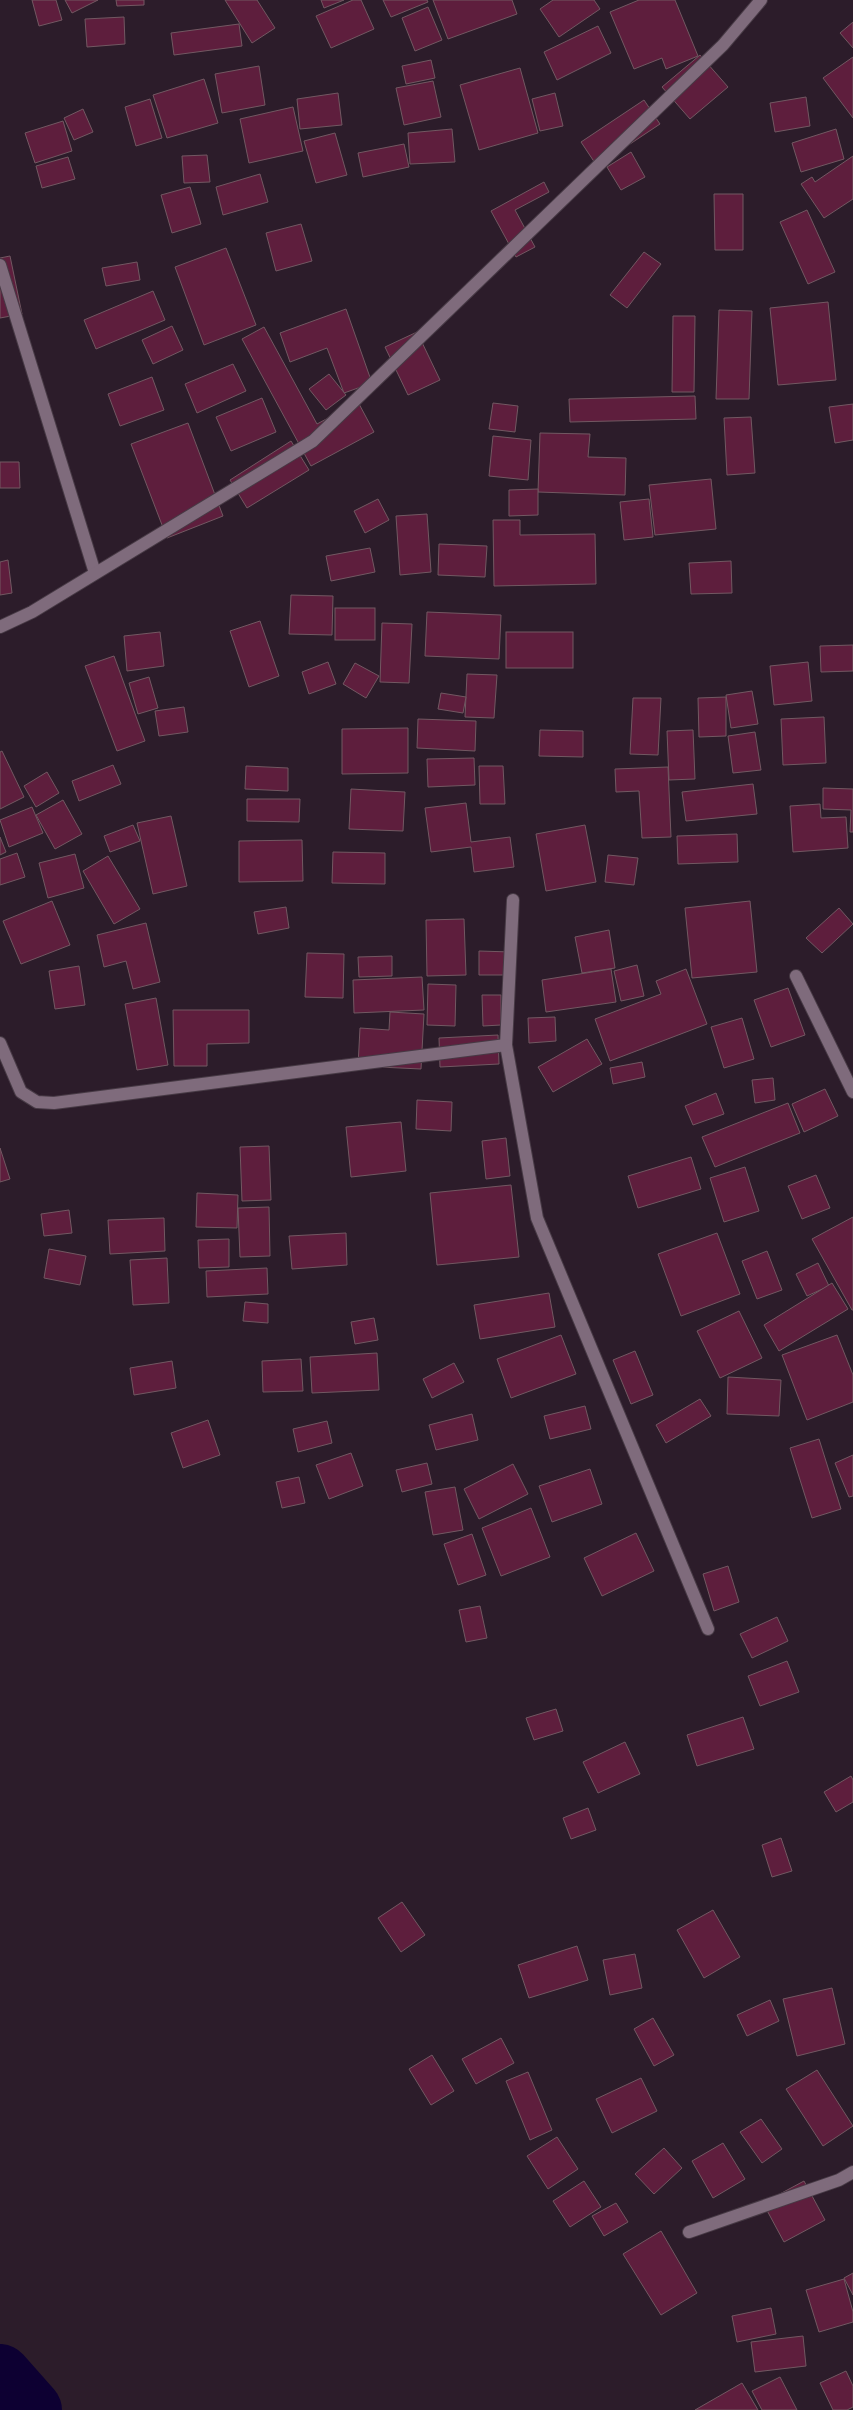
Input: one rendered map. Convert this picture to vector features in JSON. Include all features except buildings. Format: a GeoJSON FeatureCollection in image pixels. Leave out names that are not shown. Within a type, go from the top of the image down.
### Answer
{"type":"FeatureCollection","features":[{"type":"Feature","properties":{"kind":"street"},"geometry":{"type":"LineString","coordinates":[[0,627],[32,612],[313,441],[723,45],[761,0]]}},
{"type":"Feature","properties":{"kind":"street"},"geometry":{"type":"LineString","coordinates":[[0,265],[95,573]]}},
{"type":"Feature","properties":{"kind":"street"},"geometry":{"type":"LineString","coordinates":[[513,900],[506,1045],[537,1218],[708,1629]]}},
{"type":"Feature","properties":{"kind":"street"},"geometry":{"type":"LineString","coordinates":[[796,976],[853,1092]]}},
{"type":"Feature","properties":{"kind":"street"},"geometry":{"type":"LineString","coordinates":[[0,1043],[21,1092],[37,1102],[54,1103],[506,1045]]}},
{"type":"Feature","properties":{"kind":"street"},"geometry":{"type":"LineString","coordinates":[[689,2232],[839,2180],[853,2172]]}},
{"type":"Feature","properties":{"kind":"waterway"},"geometry":{"type":"LineString","coordinates":[[0,2375],[31,2410]]}}]}
